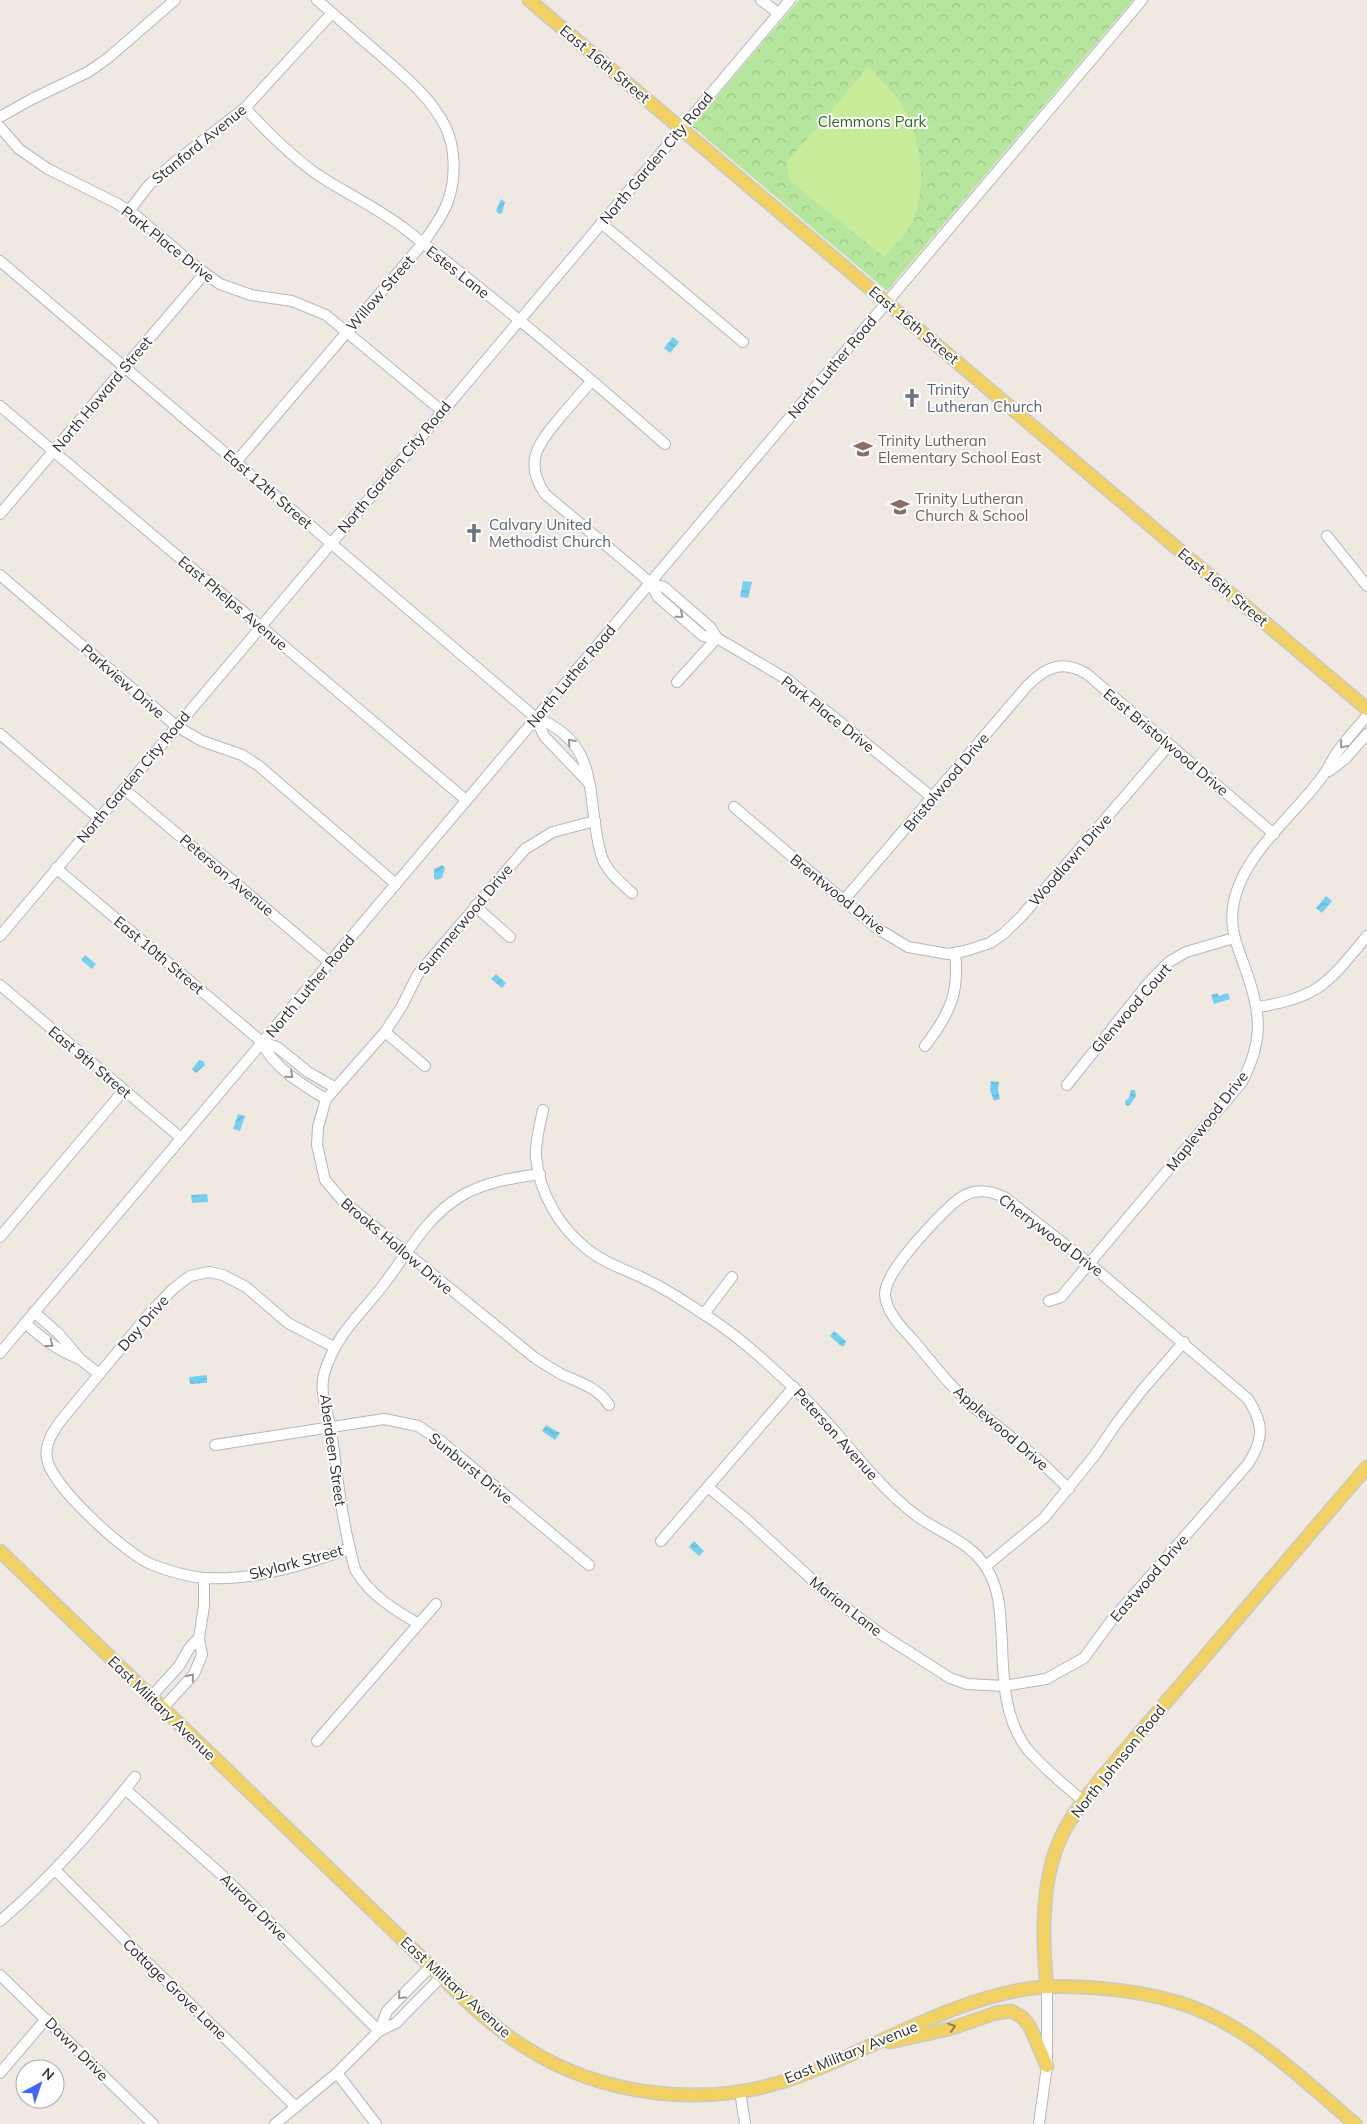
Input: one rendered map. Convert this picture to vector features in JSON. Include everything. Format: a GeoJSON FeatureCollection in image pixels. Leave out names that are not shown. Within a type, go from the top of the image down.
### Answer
{"type":"FeatureCollection","features":[{"type":"Feature","properties":{"kind":"main road","name":"East 16th Street"},"geometry":{"type":"LineString","coordinates":[[529,0],[1367,709]]}},
{"type":"Feature","properties":{"kind":"main road","name":"North Johnson Road"},"geometry":{"type":"LineString","coordinates":[[1047,1987],[1043,1951],[1044,1920],[1054,1857],[1062,1835],[1083,1801],[1102,1777],[1367,1467]]}},
{"type":"Feature","properties":{"kind":"main road","name":"East Military Avenue"},"geometry":{"type":"LineString","coordinates":[[0,1551],[441,1977],[484,2016],[522,2046],[577,2073],[616,2086],[640,2091],[693,2095],[740,2091],[794,2078],[973,2002],[1021,1990],[1047,1987],[1110,1990],[1177,2002],[1215,2018],[1256,2042],[1355,2124]]}},
{"type":"Feature","properties":{"kind":"main road"},"geometry":{"type":"LineString","coordinates":[[870,2046],[911,2039],[996,2013],[1011,2011],[1022,2017],[1030,2027],[1047,2066]]}},
{"type":"Feature","properties":{"kind":"street"},"geometry":{"type":"LineString","coordinates":[[0,117],[88,72],[108,58],[175,0]]}},
{"type":"Feature","properties":{"kind":"street","name":"Willow Street"},"geometry":{"type":"LineString","coordinates":[[236,462],[423,244],[448,201],[452,184],[453,162],[446,127],[420,92],[408,80],[317,0]]}},
{"type":"Feature","properties":{"kind":"street"},"geometry":{"type":"LineString","coordinates":[[761,0],[778,13]]}},
{"type":"Feature","properties":{"kind":"street","name":"North Garden City Road"},"geometry":{"type":"LineString","coordinates":[[0,936],[790,0]]}},
{"type":"Feature","properties":{"kind":"street","name":"North Luther Road"},"geometry":{"type":"LineString","coordinates":[[0,1353],[1142,0]]}},
{"type":"Feature","properties":{"kind":"street","name":"Stanford Avenue"},"geometry":{"type":"LineString","coordinates":[[129,211],[148,185],[245,108],[332,13]]}},
{"type":"Feature","properties":{"kind":"street","name":"Estes Lane"},"geometry":{"type":"LineString","coordinates":[[245,108],[287,150],[318,174],[378,209],[519,319],[665,444]]}},
{"type":"Feature","properties":{"kind":"street","name":"Park Place Drive"},"geometry":{"type":"LineString","coordinates":[[0,127],[19,148],[48,169],[129,211],[220,284],[238,292],[292,301],[326,316],[442,411]]}},
{"type":"Feature","properties":{"kind":"street"},"geometry":{"type":"LineString","coordinates":[[601,224],[743,342]]}},
{"type":"Feature","properties":{"kind":"street","name":"East 12th Street"},"geometry":{"type":"LineString","coordinates":[[0,261],[536,718],[551,723],[570,740],[585,762],[601,856],[609,871],[632,893]]}},
{"type":"Feature","properties":{"kind":"street","name":"North Howard Street"},"geometry":{"type":"LineString","coordinates":[[0,514],[205,273]]}},
{"type":"Feature","properties":{"kind":"street","name":"Park Place Drive"},"geometry":{"type":"LineString","coordinates":[[591,382],[547,433],[538,448],[534,465],[537,481],[545,494],[650,583],[664,587],[710,627],[716,638],[788,680],[932,798]]}},
{"type":"Feature","properties":{"kind":"street","name":"East Phelps Avenue"},"geometry":{"type":"LineString","coordinates":[[0,406],[466,800]]}},
{"type":"Feature","properties":{"kind":"street"},"geometry":{"type":"LineString","coordinates":[[1327,536],[1367,586]]}},
{"type":"Feature","properties":{"kind":"street","name":"Parkview Drive"},"geometry":{"type":"LineString","coordinates":[[0,575],[176,726],[202,741],[242,755],[259,766],[396,884]]}},
{"type":"Feature","properties":{"kind":"street"},"geometry":{"type":"LineString","coordinates":[[677,682],[716,638]]}},
{"type":"Feature","properties":{"kind":"street","name":"East Bristolwood Drive"},"geometry":{"type":"LineString","coordinates":[[1052,668],[1067,666],[1087,674],[1274,834]]}},
{"type":"Feature","properties":{"kind":"street","name":"Bristolwood Drive"},"geometry":{"type":"LineString","coordinates":[[844,900],[1028,685],[1039,674],[1052,668]]}},
{"type":"Feature","properties":{"kind":"street","name":"Maplewood Drive"},"geometry":{"type":"LineString","coordinates":[[1049,1301],[1061,1297],[1242,1082],[1252,1063],[1257,1045],[1259,1025],[1258,1007],[1234,938],[1233,907],[1237,889],[1248,866],[1322,777],[1337,752],[1367,716]]}},
{"type":"Feature","properties":{"kind":"street","name":"East 12th Street"},"geometry":{"type":"LineString","coordinates":[[536,718],[544,736],[588,782]]}},
{"type":"Feature","properties":{"kind":"street"},"geometry":{"type":"LineString","coordinates":[[0,734],[98,818]]}},
{"type":"Feature","properties":{"kind":"street","name":"Maplewood Drive"},"geometry":{"type":"LineString","coordinates":[[1322,777],[1345,759],[1367,734]]}},
{"type":"Feature","properties":{"kind":"street","name":"Woodlawn Drive"},"geometry":{"type":"LineString","coordinates":[[955,953],[990,943],[1002,935],[1021,917],[1169,745]]}},
{"type":"Feature","properties":{"kind":"street","name":"Peterson Avenue"},"geometry":{"type":"LineString","coordinates":[[124,788],[329,962]]}},
{"type":"Feature","properties":{"kind":"street","name":"Brentwood Drive"},"geometry":{"type":"LineString","coordinates":[[734,807],[875,927],[908,947],[930,952],[955,953]]}},
{"type":"Feature","properties":{"kind":"street","name":"Summerwood Drive"},"geometry":{"type":"LineString","coordinates":[[326,1099],[385,1032],[402,1006],[418,974],[524,849],[538,839],[553,832],[595,821]]}},
{"type":"Feature","properties":{"kind":"street","name":"East 10th Street"},"geometry":{"type":"LineString","coordinates":[[56,868],[262,1042]]}},
{"type":"Feature","properties":{"kind":"street"},"geometry":{"type":"LineString","coordinates":[[475,906],[510,937]]}},
{"type":"Feature","properties":{"kind":"street"},"geometry":{"type":"LineString","coordinates":[[1258,1007],[1283,1004],[1303,997],[1322,987],[1367,936]]}},
{"type":"Feature","properties":{"kind":"street","name":"Glenwood Court"},"geometry":{"type":"LineString","coordinates":[[1067,1084],[1149,982],[1169,962],[1186,952],[1234,938]]}},
{"type":"Feature","properties":{"kind":"street"},"geometry":{"type":"LineString","coordinates":[[925,1046],[942,1024],[950,1009],[956,977],[955,953]]}},
{"type":"Feature","properties":{"kind":"street","name":"East 9th Street"},"geometry":{"type":"LineString","coordinates":[[0,985],[181,1138]]}},
{"type":"Feature","properties":{"kind":"street"},"geometry":{"type":"LineString","coordinates":[[385,1032],[425,1066]]}},
{"type":"Feature","properties":{"kind":"street"},"geometry":{"type":"LineString","coordinates":[[262,1042],[277,1047],[308,1072],[336,1088]]}},
{"type":"Feature","properties":{"kind":"street"},"geometry":{"type":"LineString","coordinates":[[262,1042],[267,1055],[298,1082],[326,1099]]}},
{"type":"Feature","properties":{"kind":"street"},"geometry":{"type":"LineString","coordinates":[[0,1237],[124,1090]]}},
{"type":"Feature","properties":{"kind":"street","name":"Brooks Hollow Drive"},"geometry":{"type":"LineString","coordinates":[[326,1099],[318,1127],[317,1145],[325,1180],[343,1201],[535,1358],[596,1390],[604,1396],[609,1404]]}},
{"type":"Feature","properties":{"kind":"street","name":"Peterson Avenue"},"geometry":{"type":"LineString","coordinates":[[543,1110],[537,1136],[536,1156],[543,1190],[553,1209],[568,1230],[586,1249],[609,1263],[643,1278],[704,1314],[747,1347],[794,1387],[891,1494],[917,1516],[976,1554],[986,1566],[995,1584],[1000,1604],[1004,1686],[1015,1729],[1027,1749],[1083,1801]]}},
{"type":"Feature","properties":{"kind":"street","name":"Aberdeen Street"},"geometry":{"type":"LineString","coordinates":[[419,1624],[396,1610],[365,1584],[355,1569],[344,1528],[323,1377],[334,1347],[384,1284],[422,1230],[441,1210],[461,1196],[496,1181],[540,1174]]}},
{"type":"Feature","properties":{"kind":"street","name":"Cherrywood Drive"},"geometry":{"type":"LineString","coordinates":[[885,1293],[888,1282],[927,1229],[954,1201],[965,1194],[977,1190],[991,1191],[1004,1197],[1090,1264],[1184,1342],[1248,1399],[1256,1412],[1260,1428]]}},
{"type":"Feature","properties":{"kind":"street","name":"Day Drive"},"geometry":{"type":"LineString","coordinates":[[84,1510],[55,1478],[47,1458],[47,1450],[54,1429],[98,1374],[174,1288],[190,1276],[209,1272],[223,1275],[246,1287],[288,1323],[334,1347]]}},
{"type":"Feature","properties":{"kind":"street"},"geometry":{"type":"LineString","coordinates":[[704,1314],[732,1277]]}},
{"type":"Feature","properties":{"kind":"street","name":"Applewood Drive"},"geometry":{"type":"LineString","coordinates":[[885,1293],[887,1304],[894,1318],[950,1384],[976,1409],[1028,1450],[1069,1489]]}},
{"type":"Feature","properties":{"kind":"street"},"geometry":{"type":"LineString","coordinates":[[34,1312],[60,1334],[80,1359],[98,1374]]}},
{"type":"Feature","properties":{"kind":"street"},"geometry":{"type":"LineString","coordinates":[[24,1324],[63,1353],[80,1359]]}},
{"type":"Feature","properties":{"kind":"street"},"geometry":{"type":"LineString","coordinates":[[986,1566],[1044,1518],[1069,1489],[1142,1389],[1184,1342]]}},
{"type":"Feature","properties":{"kind":"street"},"geometry":{"type":"LineString","coordinates":[[661,1541],[794,1387]]}},
{"type":"Feature","properties":{"kind":"street","name":"Sunburst Drive"},"geometry":{"type":"LineString","coordinates":[[215,1445],[384,1419],[418,1426],[442,1442],[589,1565]]}},
{"type":"Feature","properties":{"kind":"street","name":"Eastwood Drive"},"geometry":{"type":"LineString","coordinates":[[1004,1686],[1046,1678],[1084,1658],[1111,1621],[1248,1464],[1260,1440],[1260,1428]]}},
{"type":"Feature","properties":{"kind":"street","name":"Marian Lane"},"geometry":{"type":"LineString","coordinates":[[708,1487],[745,1518],[830,1596],[881,1634],[950,1678],[967,1684],[1004,1686]]}},
{"type":"Feature","properties":{"kind":"street","name":"Skylark Street"},"geometry":{"type":"LineString","coordinates":[[84,1510],[137,1556],[153,1565],[204,1578],[244,1577],[272,1571],[350,1548]]}},
{"type":"Feature","properties":{"kind":"street"},"geometry":{"type":"LineString","coordinates":[[163,1708],[197,1669],[202,1655],[200,1638],[204,1606],[204,1578]]}},
{"type":"Feature","properties":{"kind":"street"},"geometry":{"type":"LineString","coordinates":[[317,1741],[436,1604]]}},
{"type":"Feature","properties":{"kind":"street"},"geometry":{"type":"LineString","coordinates":[[151,1697],[179,1666],[190,1647],[200,1638]]}},
{"type":"Feature","properties":{"kind":"street"},"geometry":{"type":"LineString","coordinates":[[0,1921],[86,1838],[135,1777]]}},
{"type":"Feature","properties":{"kind":"street","name":"Aurora Drive"},"geometry":{"type":"LineString","coordinates":[[125,1790],[223,1876],[379,2031]]}},
{"type":"Feature","properties":{"kind":"street","name":"Cottage Grove Lane"},"geometry":{"type":"LineString","coordinates":[[55,1870],[150,1966],[296,2107]]}},
{"type":"Feature","properties":{"kind":"street"},"geometry":{"type":"LineString","coordinates":[[379,2031],[387,2011],[431,1966]]}},
{"type":"Feature","properties":{"kind":"street","name":"Dawn Drive"},"geometry":{"type":"LineString","coordinates":[[0,1975],[153,2124]]}},
{"type":"Feature","properties":{"kind":"street"},"geometry":{"type":"LineString","coordinates":[[275,2124],[336,2073],[379,2031],[396,2023],[441,1977]]}},
{"type":"Feature","properties":{"kind":"street","name":"North Johnson Road"},"geometry":{"type":"LineString","coordinates":[[1039,2124],[1047,2066],[1047,1987]]}},
{"type":"Feature","properties":{"kind":"street"},"geometry":{"type":"LineString","coordinates":[[0,2074],[46,2018]]}},
{"type":"Feature","properties":{"kind":"street"},"geometry":{"type":"LineString","coordinates":[[336,2073],[376,2124]]}},
{"type":"Feature","properties":{"kind":"street"},"geometry":{"type":"LineString","coordinates":[[740,2091],[745,2124]]}},
{"type":"Feature","properties":{"kind":"green space","name":"Clemmons Park"},"geometry":{"type":"Polygon","coordinates":[[[799,0],[1133,0],[887,291],[692,126],[799,0]]]}},
{"type":"Feature","properties":{"kind":"green space"},"geometry":{"type":"Polygon","coordinates":[[[868,67],[901,103],[914,131],[920,163],[921,179],[917,210],[906,233],[884,257],[789,180],[787,162],[868,67]]]}},
{"type":"Feature","properties":{"kind":"water"},"geometry":{"type":"Polygon","coordinates":[[[501,199],[505,202],[502,213],[499,214],[496,211],[501,199]]]}},
{"type":"Feature","properties":{"kind":"water"},"geometry":{"type":"Polygon","coordinates":[[[673,337],[679,342],[670,353],[664,348],[673,337]]]}},
{"type":"Feature","properties":{"kind":"water"},"geometry":{"type":"Polygon","coordinates":[[[743,581],[752,582],[748,598],[740,597],[743,581]]]}},
{"type":"Feature","properties":{"kind":"water"},"geometry":{"type":"Polygon","coordinates":[[[442,865],[445,868],[442,878],[436,880],[434,878],[434,869],[442,865]]]}},
{"type":"Feature","properties":{"kind":"water"},"geometry":{"type":"Polygon","coordinates":[[[1326,896],[1332,901],[1322,913],[1316,908],[1326,896]]]}},
{"type":"Feature","properties":{"kind":"water"},"geometry":{"type":"Polygon","coordinates":[[[85,955],[96,964],[92,969],[81,960],[85,955]]]}},
{"type":"Feature","properties":{"kind":"water"},"geometry":{"type":"Polygon","coordinates":[[[496,974],[506,983],[502,988],[491,979],[496,974]]]}},
{"type":"Feature","properties":{"kind":"water"},"geometry":{"type":"Polygon","coordinates":[[[1217,993],[1219,996],[1228,993],[1230,999],[1214,1004],[1211,995],[1217,993]]]}},
{"type":"Feature","properties":{"kind":"water"},"geometry":{"type":"Polygon","coordinates":[[[199,1060],[203,1061],[205,1065],[196,1073],[192,1069],[199,1060]]]}},
{"type":"Feature","properties":{"kind":"water"},"geometry":{"type":"Polygon","coordinates":[[[991,1081],[999,1082],[1000,1099],[994,1101],[990,1090],[991,1081]]]}},
{"type":"Feature","properties":{"kind":"water"},"geometry":{"type":"Polygon","coordinates":[[[1131,1090],[1135,1090],[1136,1096],[1130,1105],[1126,1106],[1125,1101],[1129,1098],[1131,1090]]]}},
{"type":"Feature","properties":{"kind":"water"},"geometry":{"type":"Polygon","coordinates":[[[238,1114],[245,1116],[240,1131],[233,1129],[238,1114]]]}},
{"type":"Feature","properties":{"kind":"water"},"geometry":{"type":"Polygon","coordinates":[[[207,1194],[208,1202],[192,1203],[191,1195],[207,1194]]]}},
{"type":"Feature","properties":{"kind":"water"},"geometry":{"type":"Polygon","coordinates":[[[834,1331],[846,1341],[844,1346],[841,1346],[830,1336],[834,1331]]]}},
{"type":"Feature","properties":{"kind":"water"},"geometry":{"type":"Polygon","coordinates":[[[207,1375],[207,1383],[190,1384],[189,1377],[207,1375]]]}},
{"type":"Feature","properties":{"kind":"water"},"geometry":{"type":"Polygon","coordinates":[[[546,1425],[560,1433],[555,1440],[542,1431],[546,1425]]]}},
{"type":"Feature","properties":{"kind":"water"},"geometry":{"type":"Polygon","coordinates":[[[694,1541],[704,1551],[699,1556],[689,1547],[694,1541]]]}},
{"type":"Feature","properties":{"kind":"place","name":"Trinity Lutheran Church"},"geometry":{"type":"Point","coordinates":[912,398]}},
{"type":"Feature","properties":{"kind":"place","name":"Trinity Lutheran Elementary School East"},"geometry":{"type":"Point","coordinates":[863,449]}},
{"type":"Feature","properties":{"kind":"place","name":"Trinity Lutheran Church & School"},"geometry":{"type":"Point","coordinates":[900,507]}},
{"type":"Feature","properties":{"kind":"place","name":"Calvary United Methodist Church"},"geometry":{"type":"Point","coordinates":[474,533]}}]}
